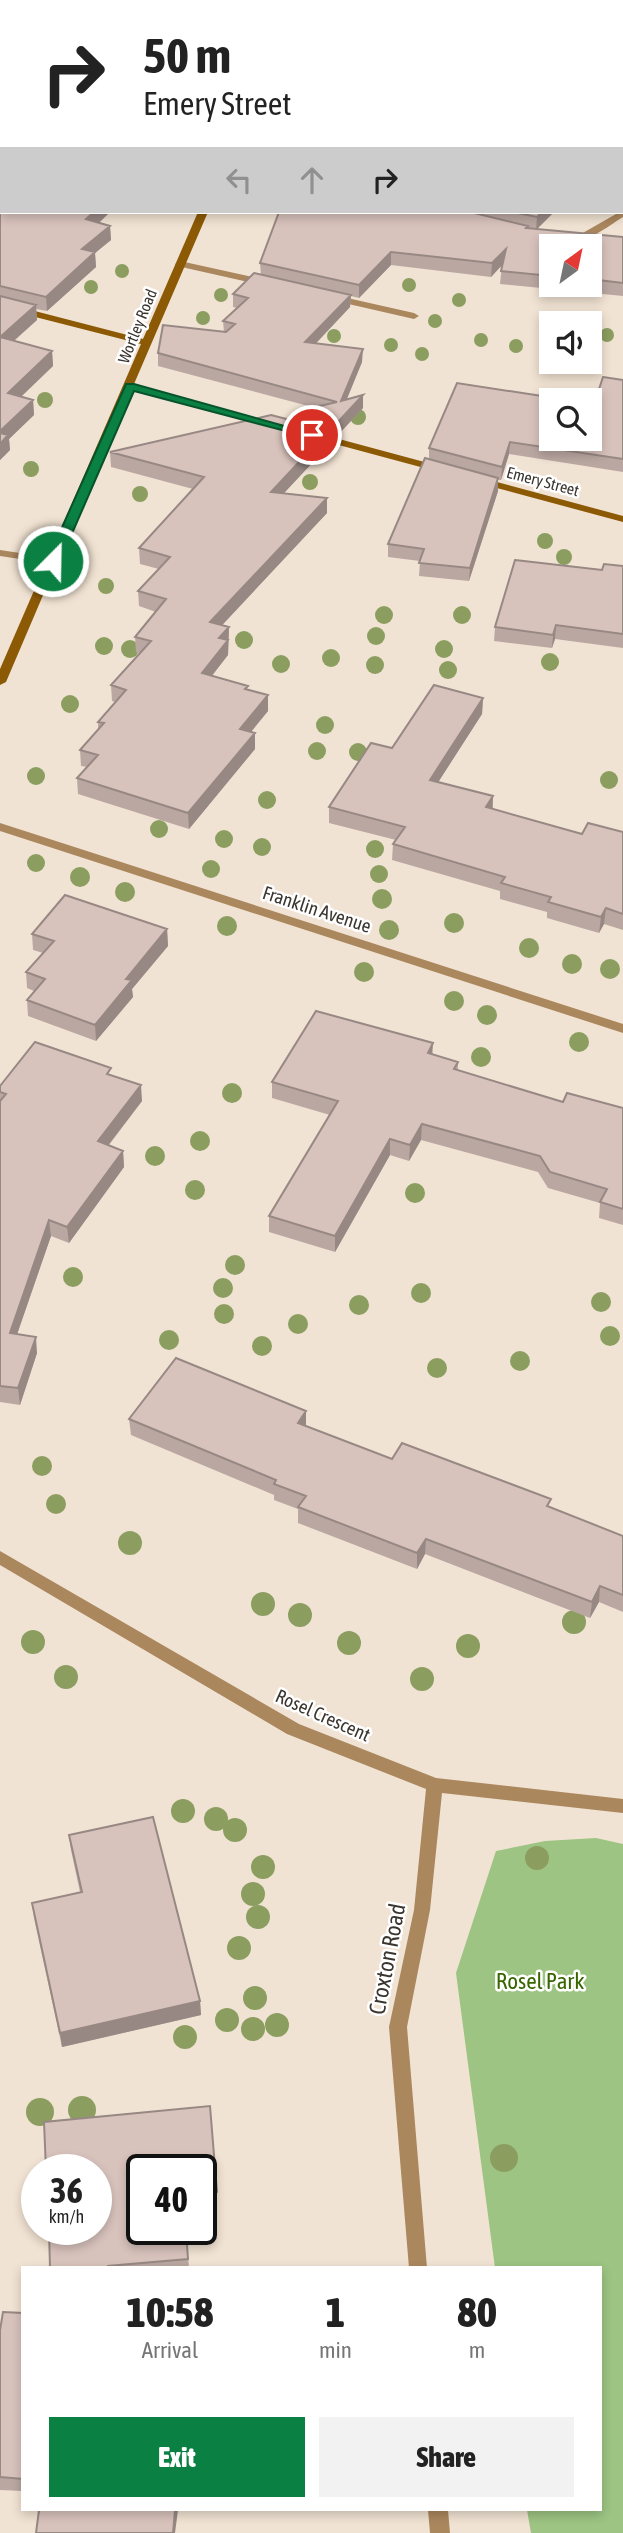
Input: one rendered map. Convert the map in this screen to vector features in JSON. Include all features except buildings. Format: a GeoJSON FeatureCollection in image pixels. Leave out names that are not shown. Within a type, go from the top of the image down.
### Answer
{"type":"FeatureCollection","features":[{"type":"Feature","properties":{"kind":"street","name":"Wortley Road"},"geometry":{"type":"LineString","coordinates":[[0,682],[202,214]]}},
{"type":"Feature","properties":{"kind":"street"},"geometry":{"type":"LineString","coordinates":[[588,234],[621,214]]}},
{"type":"Feature","properties":{"kind":"street"},"geometry":{"type":"LineString","coordinates":[[180,264],[281,286]]}},
{"type":"Feature","properties":{"kind":"street"},"geometry":{"type":"LineString","coordinates":[[321,295],[414,316]]}},
{"type":"Feature","properties":{"kind":"street"},"geometry":{"type":"LineString","coordinates":[[0,305],[146,344]]}},
{"type":"Feature","properties":{"kind":"street"},"geometry":{"type":"LineString","coordinates":[[130,386],[276,425]]}},
{"type":"Feature","properties":{"kind":"street"},"geometry":{"type":"LineString","coordinates":[[303,433],[450,472]]}},
{"type":"Feature","properties":{"kind":"street","name":"Emery Street"},"geometry":{"type":"LineString","coordinates":[[476,479],[623,519]]}},
{"type":"Feature","properties":{"kind":"street"},"geometry":{"type":"LineString","coordinates":[[0,552],[53,561]]}},
{"type":"Feature","properties":{"kind":"street","name":"Franklin Avenue"},"geometry":{"type":"LineString","coordinates":[[0,827],[623,1028]]}},
{"type":"Feature","properties":{"kind":"street","name":"Rosel Crescent"},"geometry":{"type":"LineString","coordinates":[[0,1557],[293,1729],[435,1785],[623,1805]]}},
{"type":"Feature","properties":{"kind":"street","name":"Croxton Road"},"geometry":{"type":"LineString","coordinates":[[418,2266],[398,2027],[422,1910],[435,1785]]}},
{"type":"Feature","properties":{"kind":"street"},"geometry":{"type":"LineString","coordinates":[[438,2511],[440,2533]]}},
{"type":"Feature","properties":{"kind":"green space","name":"Rosel Park"},"geometry":{"type":"Polygon","coordinates":[[[596,1838],[623,1844],[623,2533],[531,2533],[527,2511],[602,2511],[602,2266],[495,2266],[456,1973],[496,1851],[545,1841],[596,1838]]]}},
{"type":"Feature","properties":{"kind":"route"},"geometry":{"type":"LineString","coordinates":[[53,561],[130,386],[312,435]]}}]}
